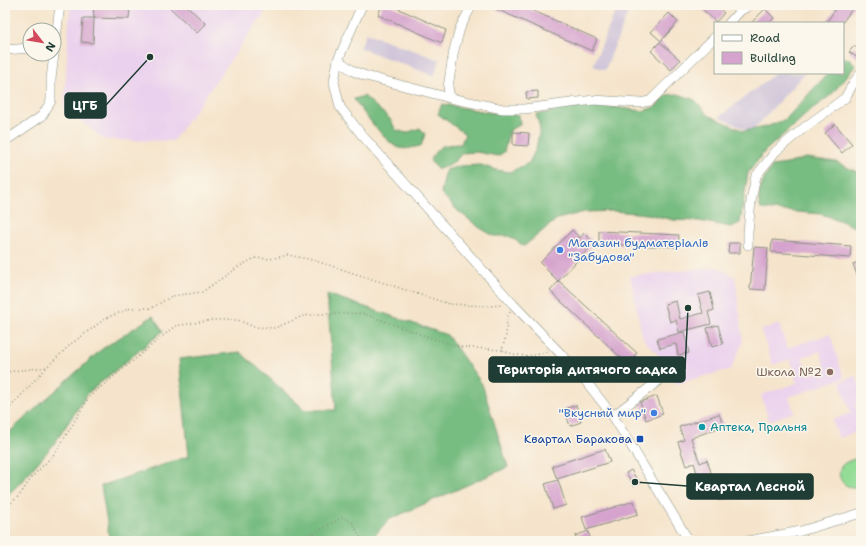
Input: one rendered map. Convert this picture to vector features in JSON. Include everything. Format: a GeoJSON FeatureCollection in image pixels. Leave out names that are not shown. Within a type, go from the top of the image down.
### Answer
{"type":"FeatureCollection","features":[{"type":"Feature","properties":{"kind":"street"},"geometry":{"type":"LineString","coordinates":[[58,22],[60,5]]}},
{"type":"Feature","properties":{"kind":"street"},"geometry":{"type":"LineString","coordinates":[[362,5],[338,60],[334,82],[340,107],[361,134],[513,304],[581,375],[613,416],[689,541]]}},
{"type":"Feature","properties":{"kind":"street"},"geometry":{"type":"LineString","coordinates":[[450,98],[448,87],[454,50],[460,28],[472,5]]}},
{"type":"Feature","properties":{"kind":"street"},"geometry":{"type":"LineString","coordinates":[[730,22],[740,11],[750,5]]}},
{"type":"Feature","properties":{"kind":"street"},"geometry":{"type":"LineString","coordinates":[[338,60],[354,71],[366,76],[450,98],[503,109],[524,109],[594,100],[639,103],[650,101],[714,37]]}},
{"type":"Feature","properties":{"kind":"street"},"geometry":{"type":"LineString","coordinates":[[5,50],[22,49]]}},
{"type":"Feature","properties":{"kind":"street"},"geometry":{"type":"LineString","coordinates":[[5,141],[42,116],[51,101],[53,62]]}},
{"type":"Feature","properties":{"kind":"street"},"geometry":{"type":"LineString","coordinates":[[748,245],[751,201],[756,176],[776,151],[805,126],[845,98],[861,73]]}},
{"type":"Feature","properties":{"kind":"street"},"geometry":{"type":"LineString","coordinates":[[613,416],[662,378]]}},
{"type":"Feature","properties":{"kind":"street"},"geometry":{"type":"LineString","coordinates":[[748,541],[801,531],[861,513]]}},
{"type":"Feature","properties":{"kind":"path"},"geometry":{"type":"LineString","coordinates":[[5,413],[47,367],[71,344],[106,318],[131,308],[152,308],[172,296],[202,292],[238,267],[255,258],[270,259],[288,255],[313,260],[449,304],[488,306],[513,304],[507,318],[506,335],[502,350]]}},
{"type":"Feature","properties":{"kind":"path"},"geometry":{"type":"LineString","coordinates":[[5,508],[20,496],[32,477],[56,452],[89,397],[175,326],[213,320],[238,320],[254,327],[275,328],[303,316],[362,313],[431,338],[461,347],[502,350],[511,354],[525,356],[539,355],[556,348]]}},
{"type":"Feature","properties":{"kind":"path"},"geometry":{"type":"LineString","coordinates":[[5,372],[47,367]]}},
{"type":"Feature","properties":{"kind":"path"},"geometry":{"type":"LineString","coordinates":[[279,541],[291,536],[312,534],[343,517],[353,523],[360,538]]}},
{"type":"Feature","properties":{"kind":"shaded area"},"geometry":{"type":"Polygon","coordinates":[[[70,5],[270,5],[173,141],[105,140],[64,108],[70,5]]]}},
{"type":"Feature","properties":{"kind":"shaded area"},"geometry":{"type":"Polygon","coordinates":[[[618,5],[631,5],[605,70],[593,66],[618,5]]]}},
{"type":"Feature","properties":{"kind":"shaded area"},"geometry":{"type":"Polygon","coordinates":[[[366,33],[440,60],[434,76],[360,48],[366,33]]]}},
{"type":"Feature","properties":{"kind":"shaded area"},"geometry":{"type":"Polygon","coordinates":[[[775,74],[804,74],[751,132],[719,117],[775,74]]]}},
{"type":"Feature","properties":{"kind":"shaded area"},"geometry":{"type":"Polygon","coordinates":[[[717,267],[735,277],[743,341],[731,369],[676,384],[672,369],[643,339],[630,276],[717,267]]]}},
{"type":"Feature","properties":{"kind":"shaded area","name":"Школа №2"},"geometry":{"type":"Polygon","coordinates":[[[779,324],[787,348],[830,334],[844,378],[789,397],[794,412],[769,421],[761,395],[797,383],[790,359],[773,365],[761,330],[779,324]],[[820,351],[802,357],[808,375],[826,369],[820,351]]]}},
{"type":"Feature","properties":{"kind":"shaded area","name":"Школа №2"},"geometry":{"type":"Polygon","coordinates":[[[856,376],[861,390],[861,403],[855,405],[861,421],[861,430],[839,438],[832,420],[851,413],[840,382],[856,376]]]}},
{"type":"Feature","properties":{"kind":"green space"},"geometry":{"type":"Polygon","coordinates":[[[844,58],[850,59],[855,66],[832,94],[810,111],[765,151],[748,173],[740,223],[731,227],[699,221],[674,220],[647,214],[614,211],[584,212],[557,219],[524,246],[509,236],[494,236],[480,228],[458,211],[441,193],[446,170],[460,166],[481,165],[496,170],[510,172],[529,163],[536,149],[540,128],[536,114],[548,113],[562,108],[604,106],[643,111],[655,107],[667,95],[678,94],[695,100],[708,115],[744,131],[766,127],[786,119],[827,74],[844,74],[844,58]]]}},
{"type":"Feature","properties":{"kind":"green space"},"geometry":{"type":"Polygon","coordinates":[[[364,96],[390,119],[396,130],[406,133],[420,128],[425,134],[421,146],[402,149],[388,140],[368,118],[354,99],[364,96]]]}},
{"type":"Feature","properties":{"kind":"green space"},"geometry":{"type":"Polygon","coordinates":[[[442,104],[493,113],[519,115],[520,125],[511,129],[504,152],[498,156],[476,152],[462,153],[452,163],[438,169],[430,161],[436,151],[442,146],[461,144],[465,134],[438,114],[442,104]]]}},
{"type":"Feature","properties":{"kind":"green space"},"geometry":{"type":"Polygon","coordinates":[[[806,158],[836,162],[861,174],[861,230],[821,214],[761,209],[759,198],[761,186],[772,166],[787,164],[806,158]]]}},
{"type":"Feature","properties":{"kind":"green space"},"geometry":{"type":"Polygon","coordinates":[[[327,294],[447,335],[482,384],[508,467],[388,520],[370,541],[110,541],[101,486],[189,456],[179,359],[240,352],[305,410],[336,410],[327,294]]]}},
{"type":"Feature","properties":{"kind":"green space"},"geometry":{"type":"Polygon","coordinates":[[[153,316],[163,331],[88,393],[54,444],[19,484],[5,497],[5,436],[102,349],[153,316]]]}},
{"type":"Feature","properties":{"kind":"green space"},"geometry":{"type":"Polygon","coordinates":[[[861,457],[861,485],[854,487],[844,484],[841,481],[839,473],[840,469],[845,463],[861,457]]]}},
{"type":"Feature","properties":{"kind":"building"},"geometry":{"type":"Polygon","coordinates":[[[93,5],[126,5],[126,7],[130,7],[129,19],[94,18],[93,5]]]}},
{"type":"Feature","properties":{"kind":"building"},"geometry":{"type":"Polygon","coordinates":[[[167,5],[186,5],[206,24],[197,33],[167,5]]]}},
{"type":"Feature","properties":{"kind":"building"},"geometry":{"type":"Polygon","coordinates":[[[382,5],[390,5],[446,30],[442,43],[378,15],[382,5]]]}},
{"type":"Feature","properties":{"kind":"building"},"geometry":{"type":"Polygon","coordinates":[[[498,5],[520,5],[597,39],[592,51],[496,9],[498,5]]]}},
{"type":"Feature","properties":{"kind":"building"},"geometry":{"type":"Polygon","coordinates":[[[698,5],[716,5],[724,13],[716,22],[698,5]]]}},
{"type":"Feature","properties":{"kind":"building"},"geometry":{"type":"Polygon","coordinates":[[[838,5],[855,5],[843,22],[827,22],[838,5]]]}},
{"type":"Feature","properties":{"kind":"building"},"geometry":{"type":"Polygon","coordinates":[[[765,9],[774,18],[770,22],[752,22],[765,9]]]}},
{"type":"Feature","properties":{"kind":"building"},"geometry":{"type":"Polygon","coordinates":[[[669,13],[678,22],[661,41],[651,32],[669,13]]]}},
{"type":"Feature","properties":{"kind":"building"},"geometry":{"type":"Polygon","coordinates":[[[83,18],[94,18],[93,43],[81,42],[83,18]]]}},
{"type":"Feature","properties":{"kind":"building"},"geometry":{"type":"Polygon","coordinates":[[[660,42],[680,60],[671,70],[651,51],[660,42]]]}},
{"type":"Feature","properties":{"kind":"building"},"geometry":{"type":"Polygon","coordinates":[[[854,46],[861,51],[861,60],[849,52],[854,46]]]}},
{"type":"Feature","properties":{"kind":"building"},"geometry":{"type":"Polygon","coordinates":[[[538,91],[538,98],[527,99],[526,92],[538,91]]]}},
{"type":"Feature","properties":{"kind":"building"},"geometry":{"type":"Polygon","coordinates":[[[835,124],[852,144],[842,153],[825,133],[835,124]]]}},
{"type":"Feature","properties":{"kind":"building"},"geometry":{"type":"Polygon","coordinates":[[[513,132],[529,133],[528,146],[513,145],[513,132]]]}},
{"type":"Feature","properties":{"kind":"building"},"geometry":{"type":"Polygon","coordinates":[[[572,230],[580,238],[584,233],[594,243],[558,281],[540,263],[572,230]]]}},
{"type":"Feature","properties":{"kind":"building"},"geometry":{"type":"Polygon","coordinates":[[[599,231],[679,235],[678,247],[599,244],[599,231]]]}},
{"type":"Feature","properties":{"kind":"building"},"geometry":{"type":"Polygon","coordinates":[[[772,240],[851,246],[850,258],[771,252],[772,240]]]}},
{"type":"Feature","properties":{"kind":"building"},"geometry":{"type":"Polygon","coordinates":[[[729,243],[740,243],[740,253],[728,253],[729,243]]]}},
{"type":"Feature","properties":{"kind":"building"},"geometry":{"type":"Polygon","coordinates":[[[754,247],[768,248],[765,290],[750,289],[754,247]]]}},
{"type":"Feature","properties":{"kind":"building"},"geometry":{"type":"Polygon","coordinates":[[[861,261],[861,283],[860,283],[853,264],[861,261]]]}},
{"type":"Feature","properties":{"kind":"building"},"geometry":{"type":"Polygon","coordinates":[[[559,281],[637,353],[634,356],[649,369],[642,378],[550,291],[559,281]]]}},
{"type":"Feature","properties":{"kind":"building"},"geometry":{"type":"Polygon","coordinates":[[[710,292],[714,310],[708,312],[711,324],[679,332],[676,320],[670,322],[665,304],[676,301],[680,319],[703,313],[698,295],[710,292]]]}},
{"type":"Feature","properties":{"kind":"building"},"geometry":{"type":"Polygon","coordinates":[[[718,325],[723,344],[712,347],[707,328],[718,325]]]}},
{"type":"Feature","properties":{"kind":"building"},"geometry":{"type":"Polygon","coordinates":[[[684,332],[689,353],[678,355],[676,344],[660,348],[657,339],[684,332]]]}},
{"type":"Feature","properties":{"kind":"building"},"geometry":{"type":"Polygon","coordinates":[[[657,396],[663,414],[646,420],[640,402],[657,396]]]}},
{"type":"Feature","properties":{"kind":"building"},"geometry":{"type":"Polygon","coordinates":[[[576,405],[581,422],[570,426],[564,409],[576,405]]]}},
{"type":"Feature","properties":{"kind":"building"},"geometry":{"type":"Polygon","coordinates":[[[719,414],[724,426],[691,438],[700,463],[707,460],[715,485],[702,489],[694,463],[686,466],[678,442],[684,440],[679,427],[719,414]]]}},
{"type":"Feature","properties":{"kind":"building"},"geometry":{"type":"Polygon","coordinates":[[[605,449],[610,462],[557,479],[552,466],[605,449]]]}},
{"type":"Feature","properties":{"kind":"building"},"geometry":{"type":"Polygon","coordinates":[[[631,470],[639,483],[634,486],[626,473],[631,470]]]}},
{"type":"Feature","properties":{"kind":"building"},"geometry":{"type":"Polygon","coordinates":[[[795,479],[796,493],[718,500],[716,486],[795,479]]]}},
{"type":"Feature","properties":{"kind":"building"},"geometry":{"type":"Polygon","coordinates":[[[558,480],[566,505],[553,509],[545,484],[558,480]]]}},
{"type":"Feature","properties":{"kind":"building"},"geometry":{"type":"Polygon","coordinates":[[[634,501],[638,514],[586,530],[582,517],[634,501]]]}},
{"type":"Feature","properties":{"kind":"building"},"geometry":{"type":"Polygon","coordinates":[[[588,531],[591,541],[577,541],[575,536],[588,531]]]}},
{"type":"Feature","properties":{"kind":"place","name":"ЦГБ"},"geometry":{"type":"Point","coordinates":[150,57]}},
{"type":"Feature","properties":{"kind":"place","name":"Магазин будматеріалів \"Забудова\""},"geometry":{"type":"Point","coordinates":[560,250]}},
{"type":"Feature","properties":{"kind":"place","name":"Територія дитячого садка"},"geometry":{"type":"Point","coordinates":[688,308]}},
{"type":"Feature","properties":{"kind":"place","name":"Школа №2"},"geometry":{"type":"Point","coordinates":[830,372]}},
{"type":"Feature","properties":{"kind":"place","name":"\"Вкусный мир\""},"geometry":{"type":"Point","coordinates":[654,413]}},
{"type":"Feature","properties":{"kind":"place","name":"Аптека, Пральня"},"geometry":{"type":"Point","coordinates":[702,427]}},
{"type":"Feature","properties":{"kind":"place","name":"Квартал Баракова"},"geometry":{"type":"Point","coordinates":[640,439]}},
{"type":"Feature","properties":{"kind":"place","name":"Квартал Лесной"},"geometry":{"type":"Point","coordinates":[635,482]}}]}
